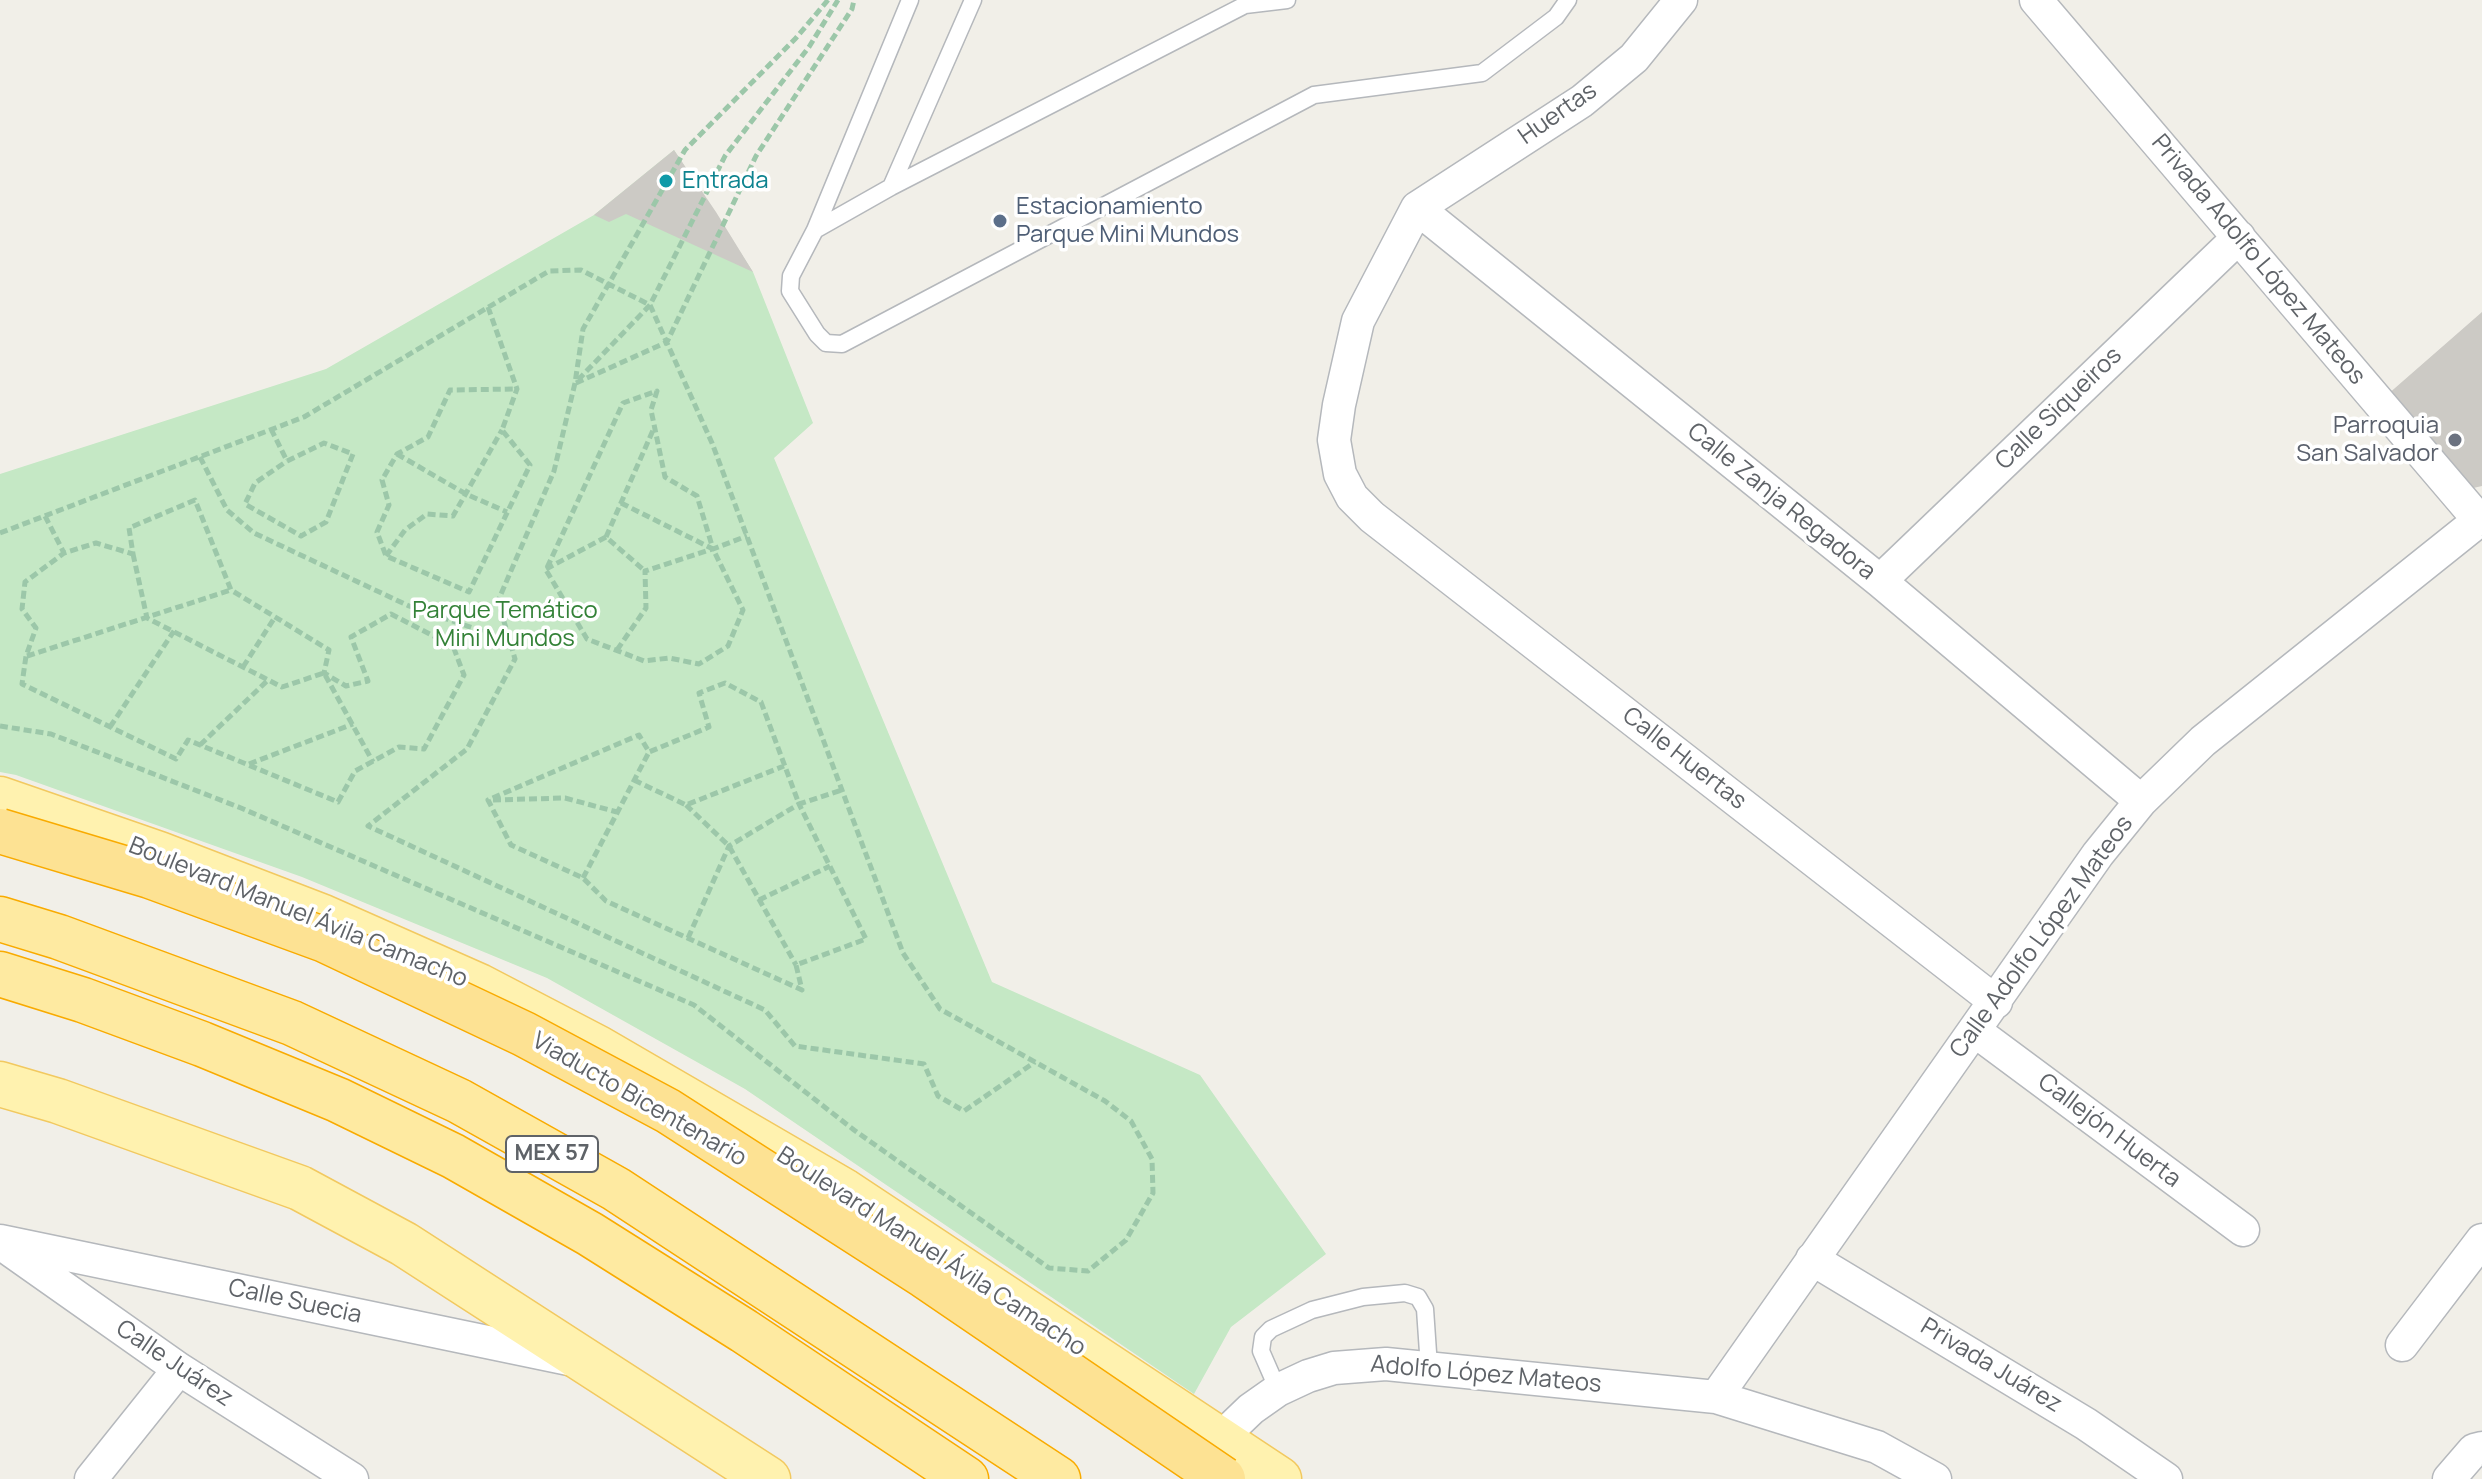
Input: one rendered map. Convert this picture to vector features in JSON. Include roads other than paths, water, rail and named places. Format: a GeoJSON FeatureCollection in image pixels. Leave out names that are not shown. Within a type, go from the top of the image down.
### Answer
{"type":"FeatureCollection","features":[{"type":"Feature","properties":{"kind":"highway","name":"Viaducto Bicentenario"},"geometry":{"type":"LineString","coordinates":[[0,831],[150,876],[325,940],[524,1034],[668,1111],[925,1276],[1223,1479]]}},
{"type":"Feature","properties":{"kind":"highway","name":"MEX 57"},"geometry":{"type":"LineString","coordinates":[[0,919],[59,937],[292,1023],[459,1101],[616,1189],[1058,1479]]}},
{"type":"Feature","properties":{"kind":"highway","name":"MEX 57"},"geometry":{"type":"LineString","coordinates":[[0,974],[83,1000],[202,1044],[338,1100],[453,1156],[590,1234],[966,1479]]}},
{"type":"Feature","properties":{"kind":"main road","name":"Boulevard Manuel Ávila Camacho"},"geometry":{"type":"LineString","coordinates":[[0,799],[159,854],[323,917],[479,986],[598,1048],[844,1191],[1279,1479]]}},
{"type":"Feature","properties":{"kind":"main road"},"geometry":{"type":"LineString","coordinates":[[0,1084],[58,1101],[300,1188],[404,1244],[768,1479]]}},
{"type":"Feature","properties":{"kind":"street","name":"Huertas"},"geometry":{"type":"LineString","coordinates":[[1417,208],[1582,101],[1634,58],[1681,0]]}},
{"type":"Feature","properties":{"kind":"street","name":"Privada Adolfo López Mateos"},"geometry":{"type":"LineString","coordinates":[[2036,0],[2480,519]]}},
{"type":"Feature","properties":{"kind":"street","name":"Calle Huertas"},"geometry":{"type":"LineString","coordinates":[[1417,208],[1358,321],[1339,405],[1334,440],[1340,474],[1352,497],[1372,517],[1996,1002]]}},
{"type":"Feature","properties":{"kind":"street","name":"Calle Zanja Regadora"},"geometry":{"type":"LineString","coordinates":[[1417,208],[1880,581],[2141,801]]}},
{"type":"Feature","properties":{"kind":"street","name":"Calle Siqueiros"},"geometry":{"type":"LineString","coordinates":[[1880,581],[2239,237]]}},
{"type":"Feature","properties":{"kind":"street","name":"Calle Adolfo López Mateos"},"geometry":{"type":"LineString","coordinates":[[1716,1397],[2098,854],[2141,801],[2203,741],[2480,519]]}},
{"type":"Feature","properties":{"kind":"street","name":"Callejón Huerta"},"geometry":{"type":"LineString","coordinates":[[1975,1031],[2243,1230]]}},
{"type":"Feature","properties":{"kind":"street"},"geometry":{"type":"LineString","coordinates":[[2402,1345],[2482,1240]]}},
{"type":"Feature","properties":{"kind":"street","name":"Calle Suecia"},"geometry":{"type":"LineString","coordinates":[[0,1242],[590,1363]]}},
{"type":"Feature","properties":{"kind":"street","name":"Calle Juárez"},"geometry":{"type":"LineString","coordinates":[[0,1242],[179,1369],[352,1479]]}},
{"type":"Feature","properties":{"kind":"street","name":"Privada Juárez"},"geometry":{"type":"LineString","coordinates":[[1812,1259],[2086,1424],[2166,1479]]}},
{"type":"Feature","properties":{"kind":"street","name":"Adolfo López Mateos"},"geometry":{"type":"LineString","coordinates":[[1227,1432],[1251,1409],[1278,1390],[1334,1368],[1386,1364],[1716,1397],[1877,1447],[1935,1479]]}},
{"type":"Feature","properties":{"kind":"street"},"geometry":{"type":"LineString","coordinates":[[91,1479],[179,1369]]}},
{"type":"Feature","properties":{"kind":"street"},"geometry":{"type":"LineString","coordinates":[[2449,1479],[2474,1450],[2482,1448]]}},
{"type":"Feature","properties":{"kind":"lane"},"geometry":{"type":"LineString","coordinates":[[910,0],[815,230],[791,276],[790,291],[826,343],[842,344],[1314,95],[1482,73],[1556,17],[1568,0]]}},
{"type":"Feature","properties":{"kind":"lane"},"geometry":{"type":"LineString","coordinates":[[891,187],[973,0]]}},
{"type":"Feature","properties":{"kind":"lane"},"geometry":{"type":"LineString","coordinates":[[815,230],[891,187],[1245,5],[1287,0]]}},
{"type":"Feature","properties":{"kind":"lane"},"geometry":{"type":"LineString","coordinates":[[1278,1390],[1261,1351],[1263,1337],[1271,1329],[1312,1310],[1363,1297],[1405,1293],[1418,1297],[1425,1309],[1429,1367]]}},
{"type":"Feature","properties":{"kind":"place","name":"Entrada"},"geometry":{"type":"Point","coordinates":[666,181]}},
{"type":"Feature","properties":{"kind":"place","name":"Estacionamiento Parque Mini Mundos"},"geometry":{"type":"Point","coordinates":[1000,221]}},
{"type":"Feature","properties":{"kind":"place","name":"Parroquia San Salvador"},"geometry":{"type":"Point","coordinates":[2455,440]}},
{"type":"Feature","properties":{"kind":"park label","name":"Parque Temático Mini Mundos"},"geometry":{"type":"Point","coordinates":[505,625]}}]}
